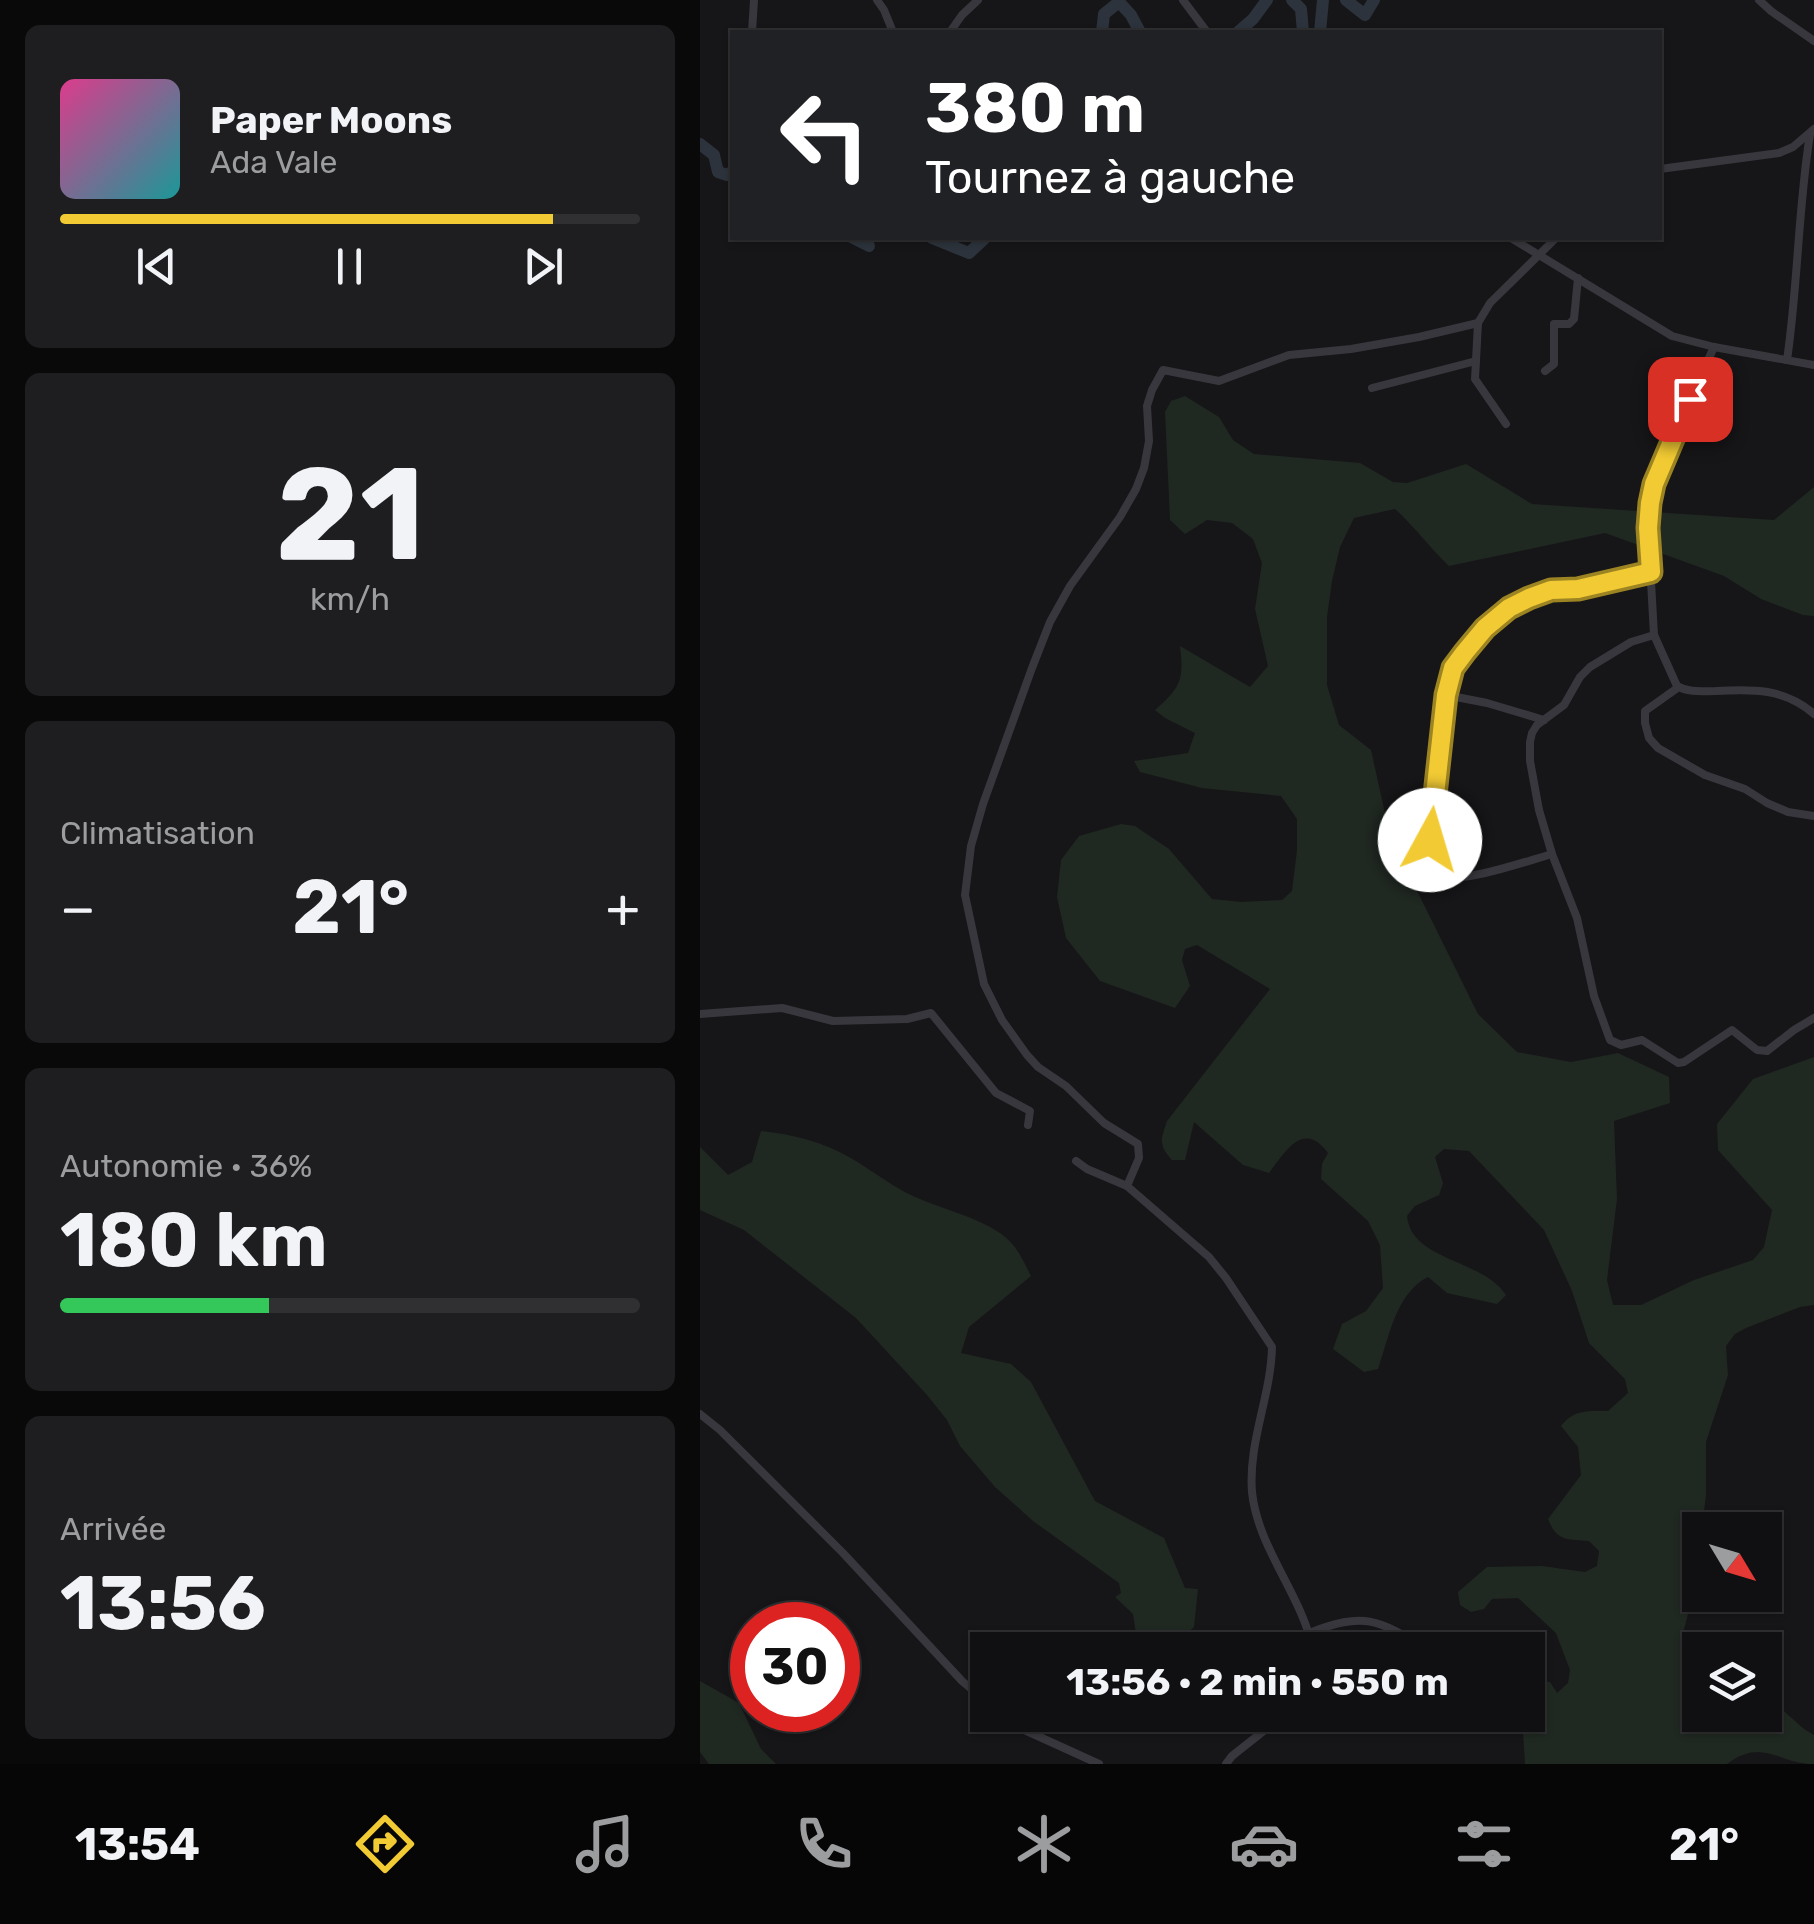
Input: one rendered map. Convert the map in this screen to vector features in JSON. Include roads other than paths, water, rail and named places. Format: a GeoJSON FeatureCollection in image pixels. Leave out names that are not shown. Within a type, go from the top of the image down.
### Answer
{"type":"FeatureCollection","features":[{"type":"Feature","properties":{"kind":"street"},"geometry":{"type":"LineString","coordinates":[[752,30],[754,0]]}},
{"type":"Feature","properties":{"kind":"street"},"geometry":{"type":"LineString","coordinates":[[877,0],[892,30]]}},
{"type":"Feature","properties":{"kind":"street"},"geometry":{"type":"LineString","coordinates":[[951,30],[978,0]]}},
{"type":"Feature","properties":{"kind":"street"},"geometry":{"type":"LineString","coordinates":[[1183,0],[1206,30]]}},
{"type":"Feature","properties":{"kind":"street"},"geometry":{"type":"LineString","coordinates":[[1760,0],[1814,41]]}},
{"type":"Feature","properties":{"kind":"street"},"geometry":{"type":"LineString","coordinates":[[1662,169],[1779,153],[1793,148],[1812,132]]}},
{"type":"Feature","properties":{"kind":"street"},"geometry":{"type":"LineString","coordinates":[[1788,360],[1801,202],[1812,132]]}},
{"type":"Feature","properties":{"kind":"street"},"geometry":{"type":"LineString","coordinates":[[1515,240],[1672,336],[1714,348],[1814,365]]}},
{"type":"Feature","properties":{"kind":"street"},"geometry":{"type":"LineString","coordinates":[[1506,424],[1477,384],[1478,322],[1490,303],[1554,240]]}},
{"type":"Feature","properties":{"kind":"street"},"geometry":{"type":"LineString","coordinates":[[1545,371],[1554,364],[1554,324],[1569,324],[1574,318],[1578,278]]}},
{"type":"Feature","properties":{"kind":"street"},"geometry":{"type":"LineString","coordinates":[[1127,1186],[1138,1158],[1138,1144],[1104,1123],[1066,1086],[1038,1066],[1002,1020],[984,984],[965,895],[983,804],[1050,622],[1136,489],[1150,442],[1147,406],[1163,370],[1219,381],[1289,355],[1420,337],[1478,322]]}},
{"type":"Feature","properties":{"kind":"street"},"geometry":{"type":"LineString","coordinates":[[1714,348],[1654,484],[1650,503],[1654,635],[1677,686],[1683,690],[1778,693],[1814,714]]}},
{"type":"Feature","properties":{"kind":"street"},"geometry":{"type":"LineString","coordinates":[[1372,388],[1476,361]]}},
{"type":"Feature","properties":{"kind":"street"},"geometry":{"type":"LineString","coordinates":[[1552,854],[1484,874],[1436,879],[1431,875],[1430,840],[1446,695],[1453,668],[1485,628],[1509,608],[1529,598],[1551,590],[1578,589],[1651,572]]}},
{"type":"Feature","properties":{"kind":"street"},"geometry":{"type":"LineString","coordinates":[[1654,635],[1631,642],[1590,667],[1564,705],[1532,733],[1530,761],[1539,810],[1577,918],[1594,996],[1610,1040],[1616,1044],[1642,1040],[1678,1063],[1732,1030],[1750,1045],[1766,1051],[1814,1018]]}},
{"type":"Feature","properties":{"kind":"street"},"geometry":{"type":"LineString","coordinates":[[1677,686],[1645,711],[1644,723],[1658,748],[1705,775],[1745,788],[1767,803],[1788,812],[1814,816]]}},
{"type":"Feature","properties":{"kind":"street"},"geometry":{"type":"LineString","coordinates":[[1446,695],[1487,702],[1544,720]]}},
{"type":"Feature","properties":{"kind":"street"},"geometry":{"type":"LineString","coordinates":[[700,1014],[782,1008],[846,1021],[908,1019],[931,1013],[996,1093],[1030,1111],[1028,1125]]}},
{"type":"Feature","properties":{"kind":"street"},"geometry":{"type":"LineString","coordinates":[[1076,1161],[1127,1186],[1209,1257],[1272,1347],[1252,1461],[1252,1493],[1266,1539],[1308,1632]]}},
{"type":"Feature","properties":{"kind":"street"},"geometry":{"type":"LineString","coordinates":[[700,1414],[842,1553],[970,1688]]}},
{"type":"Feature","properties":{"kind":"street"},"geometry":{"type":"LineString","coordinates":[[1311,1632],[1361,1619],[1375,1621],[1394,1632]]}},
{"type":"Feature","properties":{"kind":"street"},"geometry":{"type":"LineString","coordinates":[[1029,1732],[1099,1764]]}},
{"type":"Feature","properties":{"kind":"street"},"geometry":{"type":"LineString","coordinates":[[1226,1764],[1262,1732]]}},
{"type":"Feature","properties":{"kind":"waterway"},"geometry":{"type":"LineString","coordinates":[[1240,30],[1267,0]]}},
{"type":"Feature","properties":{"kind":"waterway"},"geometry":{"type":"LineString","coordinates":[[1292,0],[1301,9],[1303,30]]}},
{"type":"Feature","properties":{"kind":"waterway"},"geometry":{"type":"LineString","coordinates":[[1320,30],[1323,0]]}},
{"type":"Feature","properties":{"kind":"waterway"},"geometry":{"type":"LineString","coordinates":[[1346,0],[1365,15],[1374,0]]}},
{"type":"Feature","properties":{"kind":"waterway"},"geometry":{"type":"LineString","coordinates":[[1102,30],[1104,14],[1119,2],[1139,30]]}},
{"type":"Feature","properties":{"kind":"waterway"},"geometry":{"type":"LineString","coordinates":[[700,144],[714,155],[718,172],[730,173]]}},
{"type":"Feature","properties":{"kind":"waterway"},"geometry":{"type":"LineString","coordinates":[[857,240],[869,246],[867,240]]}},
{"type":"Feature","properties":{"kind":"waterway"},"geometry":{"type":"LineString","coordinates":[[937,240],[969,253],[983,240]]}}]}
